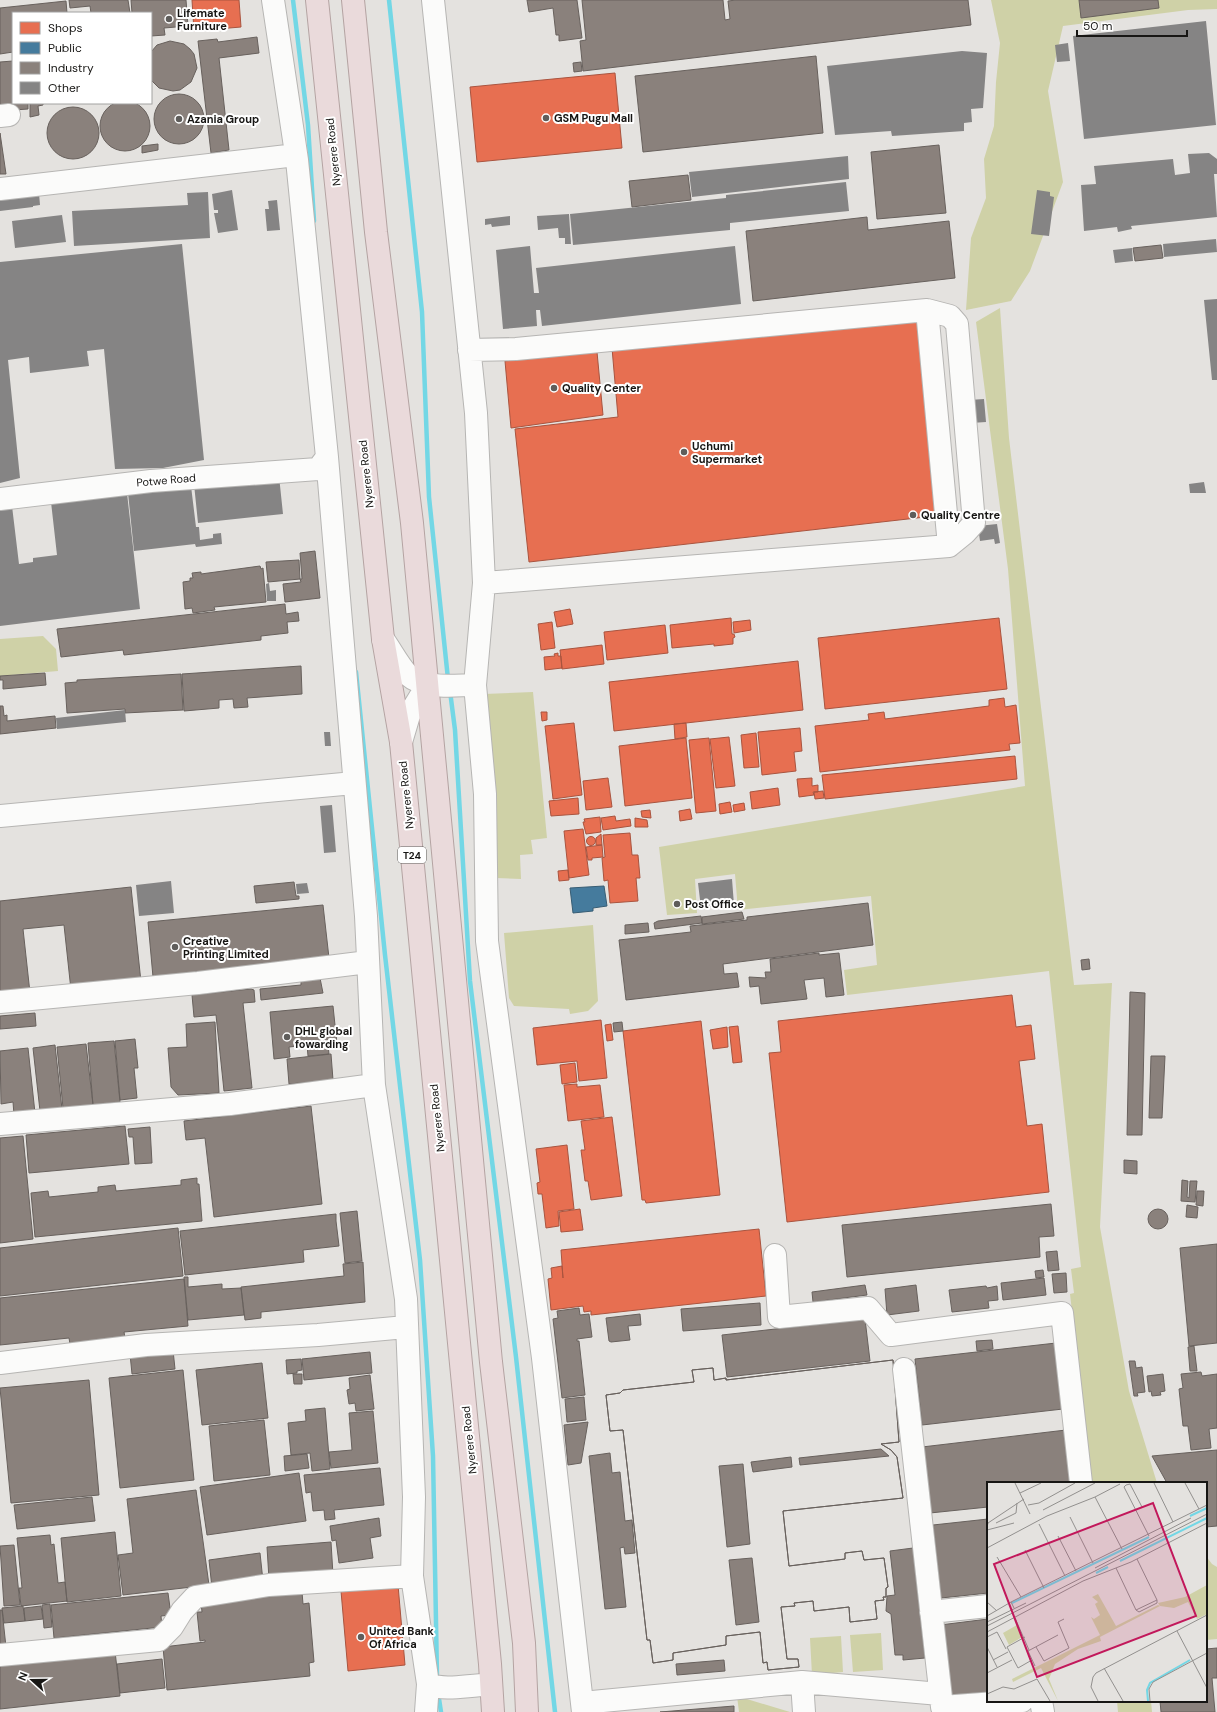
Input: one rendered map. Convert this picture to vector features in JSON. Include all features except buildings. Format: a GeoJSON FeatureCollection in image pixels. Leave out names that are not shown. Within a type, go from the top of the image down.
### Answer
{"type":"FeatureCollection","features":[{"type":"Feature","properties":{"kind":"highway","name":"Nyerere Road"},"geometry":{"type":"LineString","coordinates":[[317,0],[383,639],[401,742],[493,1712]]}},
{"type":"Feature","properties":{"kind":"highway","name":"T24"},"geometry":{"type":"LineString","coordinates":[[353,0],[376,232],[412,523],[490,1354],[524,1643],[527,1712]]}},
{"type":"Feature","properties":{"kind":"street"},"geometry":{"type":"LineString","coordinates":[[273,0],[296,155],[327,457],[366,916],[374,1085],[406,1299],[414,1497],[412,1576],[428,1684],[426,1712]]}},
{"type":"Feature","properties":{"kind":"street"},"geometry":{"type":"LineString","coordinates":[[433,0],[476,413],[484,583],[475,685],[485,794],[487,941],[542,1351],[583,1708],[802,1682],[940,1694]]}},
{"type":"Feature","properties":{"kind":"street"},"geometry":{"type":"LineString","coordinates":[[0,188],[296,155]]}},
{"type":"Feature","properties":{"kind":"street"},"geometry":{"type":"LineString","coordinates":[[469,350],[516,349],[927,310],[949,546],[484,583]]}},
{"type":"Feature","properties":{"kind":"street","name":"Potwe Road"},"geometry":{"type":"LineString","coordinates":[[0,499],[151,481],[318,469],[327,457]]}},
{"type":"Feature","properties":{"kind":"street"},"geometry":{"type":"LineString","coordinates":[[383,639],[409,675],[428,684],[475,685]]}},
{"type":"Feature","properties":{"kind":"street"},"geometry":{"type":"LineString","coordinates":[[401,742],[409,715],[428,684]]}},
{"type":"Feature","properties":{"kind":"street"},"geometry":{"type":"LineString","coordinates":[[0,816],[354,783]]}},
{"type":"Feature","properties":{"kind":"street"},"geometry":{"type":"LineString","coordinates":[[0,1002],[198,983],[368,962]]}},
{"type":"Feature","properties":{"kind":"street"},"geometry":{"type":"LineString","coordinates":[[0,1124],[230,1104],[311,1095],[374,1085]]}},
{"type":"Feature","properties":{"kind":"street"},"geometry":{"type":"LineString","coordinates":[[775,1255],[778,1317],[868,1308],[891,1335],[1062,1313],[1081,1482]]}},
{"type":"Feature","properties":{"kind":"street"},"geometry":{"type":"LineString","coordinates":[[0,1363],[146,1345],[318,1335],[406,1327]]}},
{"type":"Feature","properties":{"kind":"street"},"geometry":{"type":"LineString","coordinates":[[904,1369],[942,1708],[1011,1702]]}},
{"type":"Feature","properties":{"kind":"street"},"geometry":{"type":"LineString","coordinates":[[0,1655],[159,1640],[172,1627],[182,1611],[195,1597],[269,1585],[412,1576]]}},
{"type":"Feature","properties":{"kind":"street"},"geometry":{"type":"LineString","coordinates":[[931,1612],[987,1606]]}},
{"type":"Feature","properties":{"kind":"street"},"geometry":{"type":"LineString","coordinates":[[802,1682],[804,1712]]}},
{"type":"Feature","properties":{"kind":"street"},"geometry":{"type":"LineString","coordinates":[[428,1684],[438,1688],[454,1688],[475,1684],[491,1684]]}},
{"type":"Feature","properties":{"kind":"street"},"geometry":{"type":"LineString","coordinates":[[1041,1702],[1043,1712]]}},
{"type":"Feature","properties":{"kind":"green space"},"geometry":{"type":"Polygon","coordinates":[[[991,0],[1217,0],[1217,9],[1188,10],[1063,26],[1048,91],[1063,182],[1030,271],[1011,301],[966,310],[971,238],[986,198],[984,159],[994,126],[1000,43],[991,0]]]}},
{"type":"Feature","properties":{"kind":"green space"},"geometry":{"type":"Polygon","coordinates":[[[1000,308],[1009,438],[1074,985],[1112,983],[1100,1227],[1129,1391],[1157,1482],[1092,1482],[1070,1294],[1074,1293],[1071,1269],[1081,1267],[1049,971],[847,995],[844,970],[877,965],[871,896],[738,910],[735,874],[695,879],[697,913],[667,915],[659,847],[1025,786],[1008,569],[976,322],[1000,308]]]}},
{"type":"Feature","properties":{"kind":"green space"},"geometry":{"type":"Polygon","coordinates":[[[43,636],[56,649],[58,671],[0,676],[0,639],[43,636]]]}},
{"type":"Feature","properties":{"kind":"green space"},"geometry":{"type":"Polygon","coordinates":[[[533,692],[547,838],[531,840],[533,854],[520,855],[521,879],[496,878],[484,694],[533,692]]]}},
{"type":"Feature","properties":{"kind":"green space"},"geometry":{"type":"Polygon","coordinates":[[[593,925],[598,1001],[588,1011],[570,1014],[569,1009],[514,1006],[509,998],[504,933],[593,925]]]}},
{"type":"Feature","properties":{"kind":"green space"},"geometry":{"type":"Polygon","coordinates":[[[1207,1557],[1212,1564],[1217,1567],[1217,1639],[1207,1640],[1207,1557]]]}},
{"type":"Feature","properties":{"kind":"green space"},"geometry":{"type":"Polygon","coordinates":[[[881,1633],[883,1670],[853,1672],[850,1635],[881,1633]]]}},
{"type":"Feature","properties":{"kind":"green space"},"geometry":{"type":"Polygon","coordinates":[[[841,1636],[843,1672],[812,1675],[810,1638],[841,1636]]]}},
{"type":"Feature","properties":{"kind":"green space"},"geometry":{"type":"Polygon","coordinates":[[[737,1696],[790,1712],[739,1712],[737,1696]]]}},
{"type":"Feature","properties":{"kind":"green space"},"geometry":{"type":"Polygon","coordinates":[[[1117,1702],[1151,1702],[1152,1712],[1118,1712],[1117,1702]]]}},
{"type":"Feature","properties":{"kind":"waterway"},"geometry":{"type":"LineString","coordinates":[[293,0],[308,125],[314,221]]}},
{"type":"Feature","properties":{"kind":"waterway"},"geometry":{"type":"LineString","coordinates":[[389,0],[422,312],[429,497],[448,679]]}},
{"type":"Feature","properties":{"kind":"waterway"},"geometry":{"type":"LineString","coordinates":[[356,672],[385,955],[420,1260],[433,1456],[437,1677]]}},
{"type":"Feature","properties":{"kind":"waterway"},"geometry":{"type":"LineString","coordinates":[[450,691],[455,730],[470,981],[516,1357],[555,1712]]}},
{"type":"Feature","properties":{"kind":"waterway"},"geometry":{"type":"LineString","coordinates":[[438,1692],[441,1712]]}},
{"type":"Feature","properties":{"kind":"place","name":"Lifemate Furniture"},"geometry":{"type":"Point","coordinates":[169,19]}},
{"type":"Feature","properties":{"kind":"place","name":"GSM Pugu Mall"},"geometry":{"type":"Point","coordinates":[546,118]}},
{"type":"Feature","properties":{"kind":"place","name":"Azania Group"},"geometry":{"type":"Point","coordinates":[179,119]}},
{"type":"Feature","properties":{"kind":"place","name":"Quality Center"},"geometry":{"type":"Point","coordinates":[554,388]}},
{"type":"Feature","properties":{"kind":"place","name":"Uchumi Supermarket"},"geometry":{"type":"Point","coordinates":[684,452]}},
{"type":"Feature","properties":{"kind":"place","name":"Quality Centre"},"geometry":{"type":"Point","coordinates":[913,515]}},
{"type":"Feature","properties":{"kind":"place","name":"Post Office"},"geometry":{"type":"Point","coordinates":[677,904]}},
{"type":"Feature","properties":{"kind":"place","name":"Creative Printing Limited"},"geometry":{"type":"Point","coordinates":[175,947]}},
{"type":"Feature","properties":{"kind":"place","name":"DHL global fowarding"},"geometry":{"type":"Point","coordinates":[287,1037]}},
{"type":"Feature","properties":{"kind":"place","name":"United Bank Of Africa"},"geometry":{"type":"Point","coordinates":[361,1637]}}]}
